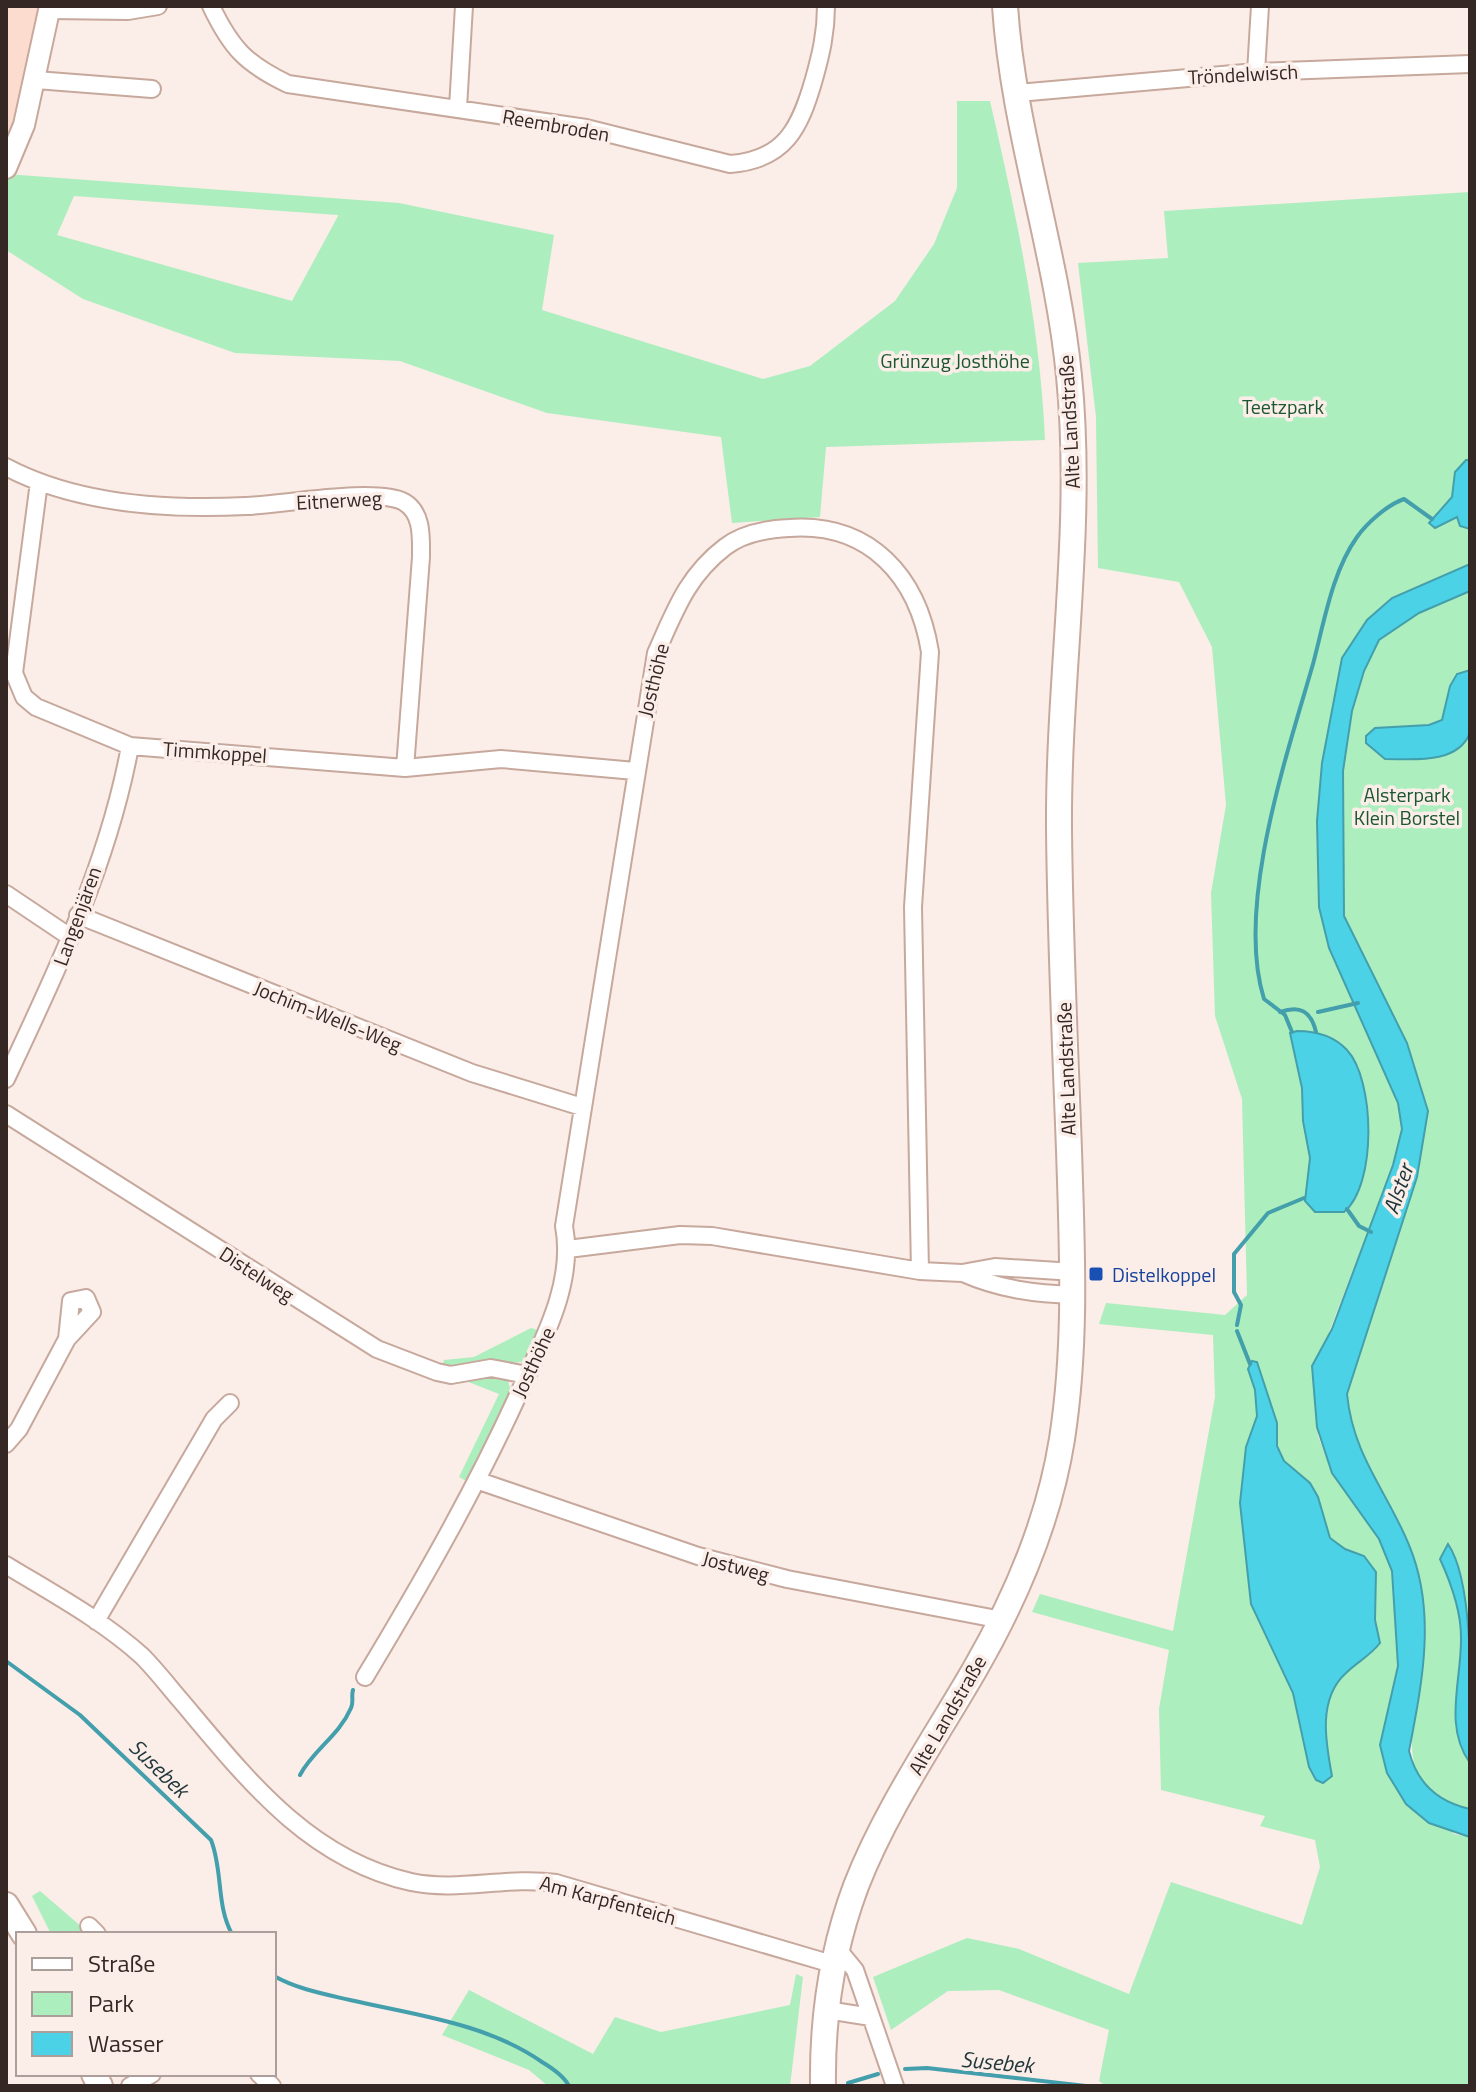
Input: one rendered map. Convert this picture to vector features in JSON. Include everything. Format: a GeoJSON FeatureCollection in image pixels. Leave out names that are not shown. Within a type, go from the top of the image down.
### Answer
{"type":"FeatureCollection","features":[{"type":"Feature","properties":{"kind":"main road","name":"Alte Landstraße"},"geometry":{"type":"LineString","coordinates":[[823,2086],[834,1955],[856,1887],[887,1818],[1002,1620],[1035,1543],[1051,1492],[1066,1404],[1074,1283],[1059,832],[1072,428],[1055,275],[1018,93],[1005,6]]}},
{"type":"Feature","properties":{"kind":"main road"},"geometry":{"type":"LineString","coordinates":[[6,1905],[23,1932]]}},
{"type":"Feature","properties":{"kind":"street"},"geometry":{"type":"LineString","coordinates":[[6,168],[24,125],[49,8],[128,11],[158,6]]}},
{"type":"Feature","properties":{"kind":"street","name":"Reembroden"},"geometry":{"type":"LineString","coordinates":[[211,6],[227,39],[255,68],[288,84],[586,128],[730,164],[752,162],[785,142],[805,111],[827,33],[826,6]]}},
{"type":"Feature","properties":{"kind":"street"},"geometry":{"type":"LineString","coordinates":[[458,108],[464,6]]}},
{"type":"Feature","properties":{"kind":"street"},"geometry":{"type":"LineString","coordinates":[[1256,72],[1260,6]]}},
{"type":"Feature","properties":{"kind":"street","name":"Tröndelwisch"},"geometry":{"type":"LineString","coordinates":[[1018,93],[1256,72],[1470,64]]}},
{"type":"Feature","properties":{"kind":"street"},"geometry":{"type":"LineString","coordinates":[[36,80],[152,89]]}},
{"type":"Feature","properties":{"kind":"street","name":"Eitnerweg"},"geometry":{"type":"LineString","coordinates":[[6,467],[39,482],[129,501],[193,507],[376,496],[393,497],[407,503],[416,514],[421,531],[421,557],[405,768]]}},
{"type":"Feature","properties":{"kind":"street","name":"Timmkoppel"},"geometry":{"type":"LineString","coordinates":[[39,482],[14,673],[17,685],[36,707],[130,746],[405,768],[501,759],[635,771]]}},
{"type":"Feature","properties":{"kind":"street","name":"Josthöhe"},"geometry":{"type":"LineString","coordinates":[[365,1677],[479,1481],[552,1323],[568,1249],[564,1226],[656,653],[687,582],[727,545],[762,531],[816,526],[870,548],[901,574],[925,619],[930,652],[913,907],[920,1271]]}},
{"type":"Feature","properties":{"kind":"street","name":"Langenjären"},"geometry":{"type":"LineString","coordinates":[[6,1079],[70,937],[122,786],[130,746]]}},
{"type":"Feature","properties":{"kind":"street"},"geometry":{"type":"LineString","coordinates":[[6,894],[70,937]]}},
{"type":"Feature","properties":{"kind":"street","name":"Jochim-Wells-Weg"},"geometry":{"type":"LineString","coordinates":[[78,915],[472,1073],[582,1107]]}},
{"type":"Feature","properties":{"kind":"street","name":"Distelweg"},"geometry":{"type":"LineString","coordinates":[[6,1114],[377,1349],[451,1375],[491,1368],[527,1375]]}},
{"type":"Feature","properties":{"kind":"street"},"geometry":{"type":"LineString","coordinates":[[568,1249],[680,1235],[712,1236],[920,1271],[962,1273],[990,1285],[1041,1294],[1074,1283]]}},
{"type":"Feature","properties":{"kind":"street"},"geometry":{"type":"LineString","coordinates":[[6,1444],[19,1429],[67,1339]]}},
{"type":"Feature","properties":{"kind":"street"},"geometry":{"type":"LineString","coordinates":[[96,1621],[214,1419],[230,1403]]}},
{"type":"Feature","properties":{"kind":"street","name":"Jostweg"},"geometry":{"type":"LineString","coordinates":[[479,1481],[698,1556],[787,1579],[1002,1620]]}},
{"type":"Feature","properties":{"kind":"street","name":"Am Karpfenteich"},"geometry":{"type":"LineString","coordinates":[[6,1565],[96,1621],[142,1657],[270,1802],[327,1848],[411,1881],[452,1887],[524,1878],[556,1883],[834,1955]]}},
{"type":"Feature","properties":{"kind":"street"},"geometry":{"type":"LineString","coordinates":[[834,1955],[855,1970],[895,2086]]}},
{"type":"Feature","properties":{"kind":"street"},"geometry":{"type":"LineString","coordinates":[[827,2010],[871,2017]]}},
{"type":"Feature","properties":{"kind":"street"},"geometry":{"type":"LineString","coordinates":[[130,2086],[148,2076]]}},
{"type":"Feature","properties":{"kind":"shaded area"},"geometry":{"type":"Polygon","coordinates":[[[6,6],[53,6],[6,174],[6,6]]]}},
{"type":"Feature","properties":{"kind":"green space","name":"Grünzug Josthöhe"},"geometry":{"type":"Polygon","coordinates":[[[957,101],[990,101],[1018,227],[1032,312],[1045,440],[826,447],[820,517],[732,523],[721,437],[547,413],[400,361],[235,353],[83,299],[6,250],[6,174],[399,203],[554,235],[542,310],[763,379],[810,366],[895,301],[934,244],[957,188],[957,101]],[[74,196],[57,235],[292,301],[338,215],[74,196]]]}},
{"type":"Feature","properties":{"kind":"green space","name":"Teetzpark"},"geometry":{"type":"Polygon","coordinates":[[[1470,192],[1470,564],[1392,598],[1367,620],[1342,658],[1322,763],[1317,821],[1319,907],[1329,948],[1398,1103],[1402,1129],[1393,1165],[1313,1374],[1318,1436],[1332,1473],[1379,1539],[1392,1571],[1398,1666],[1380,1745],[1454,1834],[1470,1837],[1470,2086],[1106,2086],[1099,2081],[1109,2030],[999,1990],[948,1991],[891,2030],[873,1977],[967,1938],[1019,1949],[1129,1994],[1171,1882],[1302,1925],[1320,1867],[1315,1840],[1260,1826],[1265,1816],[1161,1790],[1159,1709],[1169,1650],[1032,1612],[1040,1594],[1173,1631],[1215,1397],[1213,1335],[1099,1324],[1106,1303],[1225,1315],[1247,1295],[1242,1099],[1215,1016],[1211,893],[1226,805],[1212,647],[1179,582],[1098,568],[1096,417],[1078,263],[1168,258],[1164,211],[1470,192]]]}},
{"type":"Feature","properties":{"kind":"green space","name":"Alsterpark Klein Borstel"},"geometry":{"type":"Polygon","coordinates":[[[1470,591],[1470,1809],[1439,1797],[1421,1780],[1413,1758],[1412,1733],[1425,1650],[1420,1583],[1409,1545],[1356,1437],[1347,1395],[1417,1177],[1428,1111],[1407,1043],[1344,916],[1343,771],[1352,711],[1364,671],[1379,640],[1419,613],[1470,591]]]}},
{"type":"Feature","properties":{"kind":"green space"},"geometry":{"type":"Polygon","coordinates":[[[531,1328],[541,1331],[523,1362],[442,1367],[444,1360],[474,1357],[531,1328]]]}},
{"type":"Feature","properties":{"kind":"green space"},"geometry":{"type":"Polygon","coordinates":[[[491,1376],[507,1378],[511,1391],[468,1482],[459,1477],[499,1394],[466,1381],[491,1376]]]}},
{"type":"Feature","properties":{"kind":"green space"},"geometry":{"type":"Polygon","coordinates":[[[40,1891],[88,1932],[50,1932],[32,1896],[40,1891]]]}},
{"type":"Feature","properties":{"kind":"green space"},"geometry":{"type":"Polygon","coordinates":[[[796,1974],[803,1977],[790,2086],[548,2086],[529,2070],[442,2035],[469,1990],[593,2054],[615,2017],[661,2032],[790,2005],[796,1974]]]}},
{"type":"Feature","properties":{"kind":"water"},"geometry":{"type":"Polygon","coordinates":[[[1466,460],[1470,460],[1470,529],[1460,526],[1457,517],[1435,528],[1429,523],[1452,497],[1455,472],[1466,460]]]}},
{"type":"Feature","properties":{"kind":"water","name":"Alster"},"geometry":{"type":"Polygon","coordinates":[[[1470,564],[1470,591],[1419,613],[1379,640],[1364,671],[1352,711],[1343,771],[1344,916],[1407,1043],[1428,1111],[1417,1177],[1347,1394],[1350,1416],[1363,1455],[1409,1545],[1423,1596],[1422,1674],[1409,1751],[1417,1773],[1430,1789],[1448,1801],[1470,1809],[1470,1837],[1429,1823],[1406,1804],[1387,1773],[1380,1745],[1398,1666],[1392,1571],[1379,1539],[1332,1473],[1317,1427],[1312,1366],[1332,1329],[1393,1165],[1402,1129],[1398,1103],[1329,948],[1319,907],[1317,821],[1322,763],[1342,658],[1367,620],[1392,598],[1470,564]]]}},
{"type":"Feature","properties":{"kind":"water"},"geometry":{"type":"Polygon","coordinates":[[[1470,670],[1470,733],[1455,751],[1433,758],[1385,759],[1366,743],[1366,736],[1375,728],[1429,725],[1442,720],[1450,686],[1457,674],[1470,670]]]}},
{"type":"Feature","properties":{"kind":"water"},"geometry":{"type":"Polygon","coordinates":[[[1297,1031],[1324,1035],[1342,1045],[1356,1064],[1363,1084],[1367,1107],[1367,1157],[1355,1199],[1344,1212],[1315,1212],[1305,1201],[1310,1158],[1303,1121],[1302,1088],[1290,1033],[1297,1031]]]}},
{"type":"Feature","properties":{"kind":"water"},"geometry":{"type":"Polygon","coordinates":[[[1252,1361],[1257,1362],[1277,1423],[1277,1446],[1284,1461],[1310,1483],[1318,1497],[1330,1538],[1345,1549],[1364,1556],[1376,1572],[1375,1620],[1380,1643],[1346,1673],[1331,1696],[1326,1722],[1332,1776],[1323,1783],[1316,1780],[1309,1767],[1293,1693],[1251,1604],[1240,1503],[1246,1447],[1257,1416],[1255,1390],[1248,1369],[1252,1361]]]}},
{"type":"Feature","properties":{"kind":"water"},"geometry":{"type":"Polygon","coordinates":[[[1448,1544],[1457,1563],[1467,1617],[1470,1763],[1457,1734],[1461,1637],[1455,1597],[1440,1559],[1448,1544]]]}},
{"type":"Feature","properties":{"kind":"waterway"},"geometry":{"type":"LineString","coordinates":[[1292,1032],[1285,1015],[1264,999],[1257,962],[1256,920],[1260,876],[1278,785],[1325,615],[1348,551],[1366,526],[1404,499],[1432,519]]}},
{"type":"Feature","properties":{"kind":"waterway"},"geometry":{"type":"LineString","coordinates":[[1318,1012],[1358,1003]]}},
{"type":"Feature","properties":{"kind":"waterway"},"geometry":{"type":"LineString","coordinates":[[1280,1012],[1293,1009],[1304,1012],[1311,1019],[1316,1032]]}},
{"type":"Feature","properties":{"kind":"waterway"},"geometry":{"type":"LineString","coordinates":[[1237,1325],[1241,1305],[1234,1292],[1234,1254],[1268,1213],[1304,1198]]}},
{"type":"Feature","properties":{"kind":"waterway"},"geometry":{"type":"LineString","coordinates":[[1347,1209],[1359,1226],[1371,1232]]}},
{"type":"Feature","properties":{"kind":"waterway"},"geometry":{"type":"LineString","coordinates":[[1237,1331],[1250,1364]]}},
{"type":"Feature","properties":{"kind":"waterway","name":"Susebek"},"geometry":{"type":"LineString","coordinates":[[6,1661],[80,1715],[211,1840],[224,1911],[231,1932]]}},
{"type":"Feature","properties":{"kind":"waterway"},"geometry":{"type":"LineString","coordinates":[[300,1775],[346,1718],[352,1706],[353,1690]]}},
{"type":"Feature","properties":{"kind":"waterway","name":"Susebek"},"geometry":{"type":"LineString","coordinates":[[276,1977],[311,1991],[474,2029],[520,2049],[550,2067],[569,2086]]}},
{"type":"Feature","properties":{"kind":"waterway","name":"Susebek"},"geometry":{"type":"LineString","coordinates":[[905,2069],[927,2068],[1086,2086]]}},
{"type":"Feature","properties":{"kind":"waterway","name":"Susebek"},"geometry":{"type":"LineString","coordinates":[[848,2083],[878,2074]]}},
{"type":"Feature","properties":{"kind":"place","name":"Distelkoppel"},"geometry":{"type":"Point","coordinates":[1096,1274]}}]}
